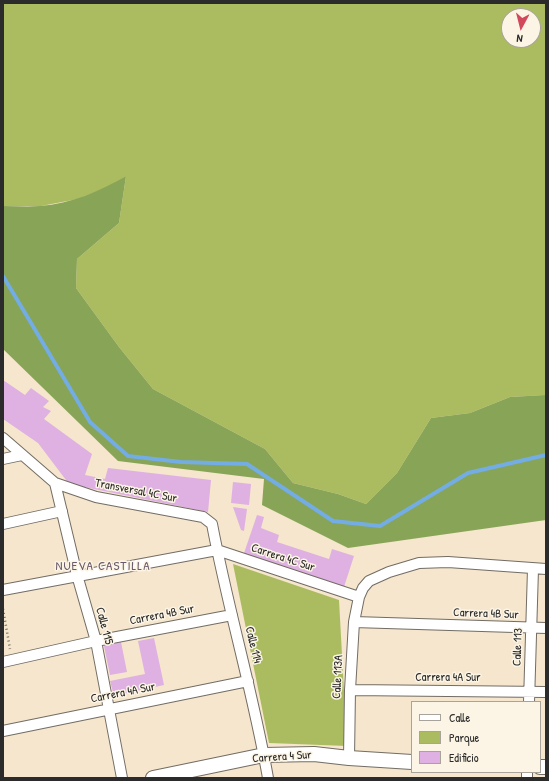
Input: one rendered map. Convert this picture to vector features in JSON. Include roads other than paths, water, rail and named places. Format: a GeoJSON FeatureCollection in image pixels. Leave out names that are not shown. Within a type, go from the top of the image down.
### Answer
{"type":"FeatureCollection","features":[{"type":"Feature","properties":{"kind":"street","name":"Transversal 4C Sur"},"geometry":{"type":"LineString","coordinates":[[3,438],[55,483],[96,497],[203,517],[209,520]]}},
{"type":"Feature","properties":{"kind":"street"},"geometry":{"type":"LineString","coordinates":[[3,459],[22,455]]}},
{"type":"Feature","properties":{"kind":"street","name":"Calle 115"},"geometry":{"type":"LineString","coordinates":[[55,483],[77,575],[96,641],[122,778]]}},
{"type":"Feature","properties":{"kind":"street"},"geometry":{"type":"LineString","coordinates":[[3,524],[62,511]]}},
{"type":"Feature","properties":{"kind":"street","name":"Calle 114"},"geometry":{"type":"LineString","coordinates":[[209,520],[212,524],[248,681],[268,778]]}},
{"type":"Feature","properties":{"kind":"street","name":"Carrera 4C Sur"},"geometry":{"type":"LineString","coordinates":[[3,590],[217,550],[359,597]]}},
{"type":"Feature","properties":{"kind":"street"},"geometry":{"type":"LineString","coordinates":[[359,597],[363,588],[370,581],[389,572],[419,563],[448,562],[546,569]]}},
{"type":"Feature","properties":{"kind":"street","name":"Calle 113"},"geometry":{"type":"LineString","coordinates":[[529,697],[533,569]]}},
{"type":"Feature","properties":{"kind":"street","name":"Calle 113A"},"geometry":{"type":"LineString","coordinates":[[349,758],[350,690],[354,622],[359,597]]}},
{"type":"Feature","properties":{"kind":"street","name":"Carrera 4B Sur"},"geometry":{"type":"LineString","coordinates":[[7,661],[96,641],[232,615]]}},
{"type":"Feature","properties":{"kind":"street","name":"Carrera 4B Sur"},"geometry":{"type":"LineString","coordinates":[[354,622],[546,628]]}},
{"type":"Feature","properties":{"kind":"street","name":"Carrera 4A Sur"},"geometry":{"type":"LineString","coordinates":[[3,731],[248,681]]}},
{"type":"Feature","properties":{"kind":"street","name":"Carrera 4A Sur"},"geometry":{"type":"LineString","coordinates":[[350,690],[529,697],[546,692]]}},
{"type":"Feature","properties":{"kind":"street","name":"Carrera 4 Sur"},"geometry":{"type":"LineString","coordinates":[[153,778],[264,755],[314,754],[411,762]]}},
{"type":"Feature","properties":{"kind":"waterway"},"geometry":{"type":"LineString","coordinates":[[3,276],[90,422],[128,456],[181,462],[247,464],[333,521],[380,526],[468,473],[546,455]]}},
{"type":"Feature","properties":{"kind":"district","name":"NUEVA CASTILLA"},"geometry":{"type":"Point","coordinates":[103,567]}}]}
